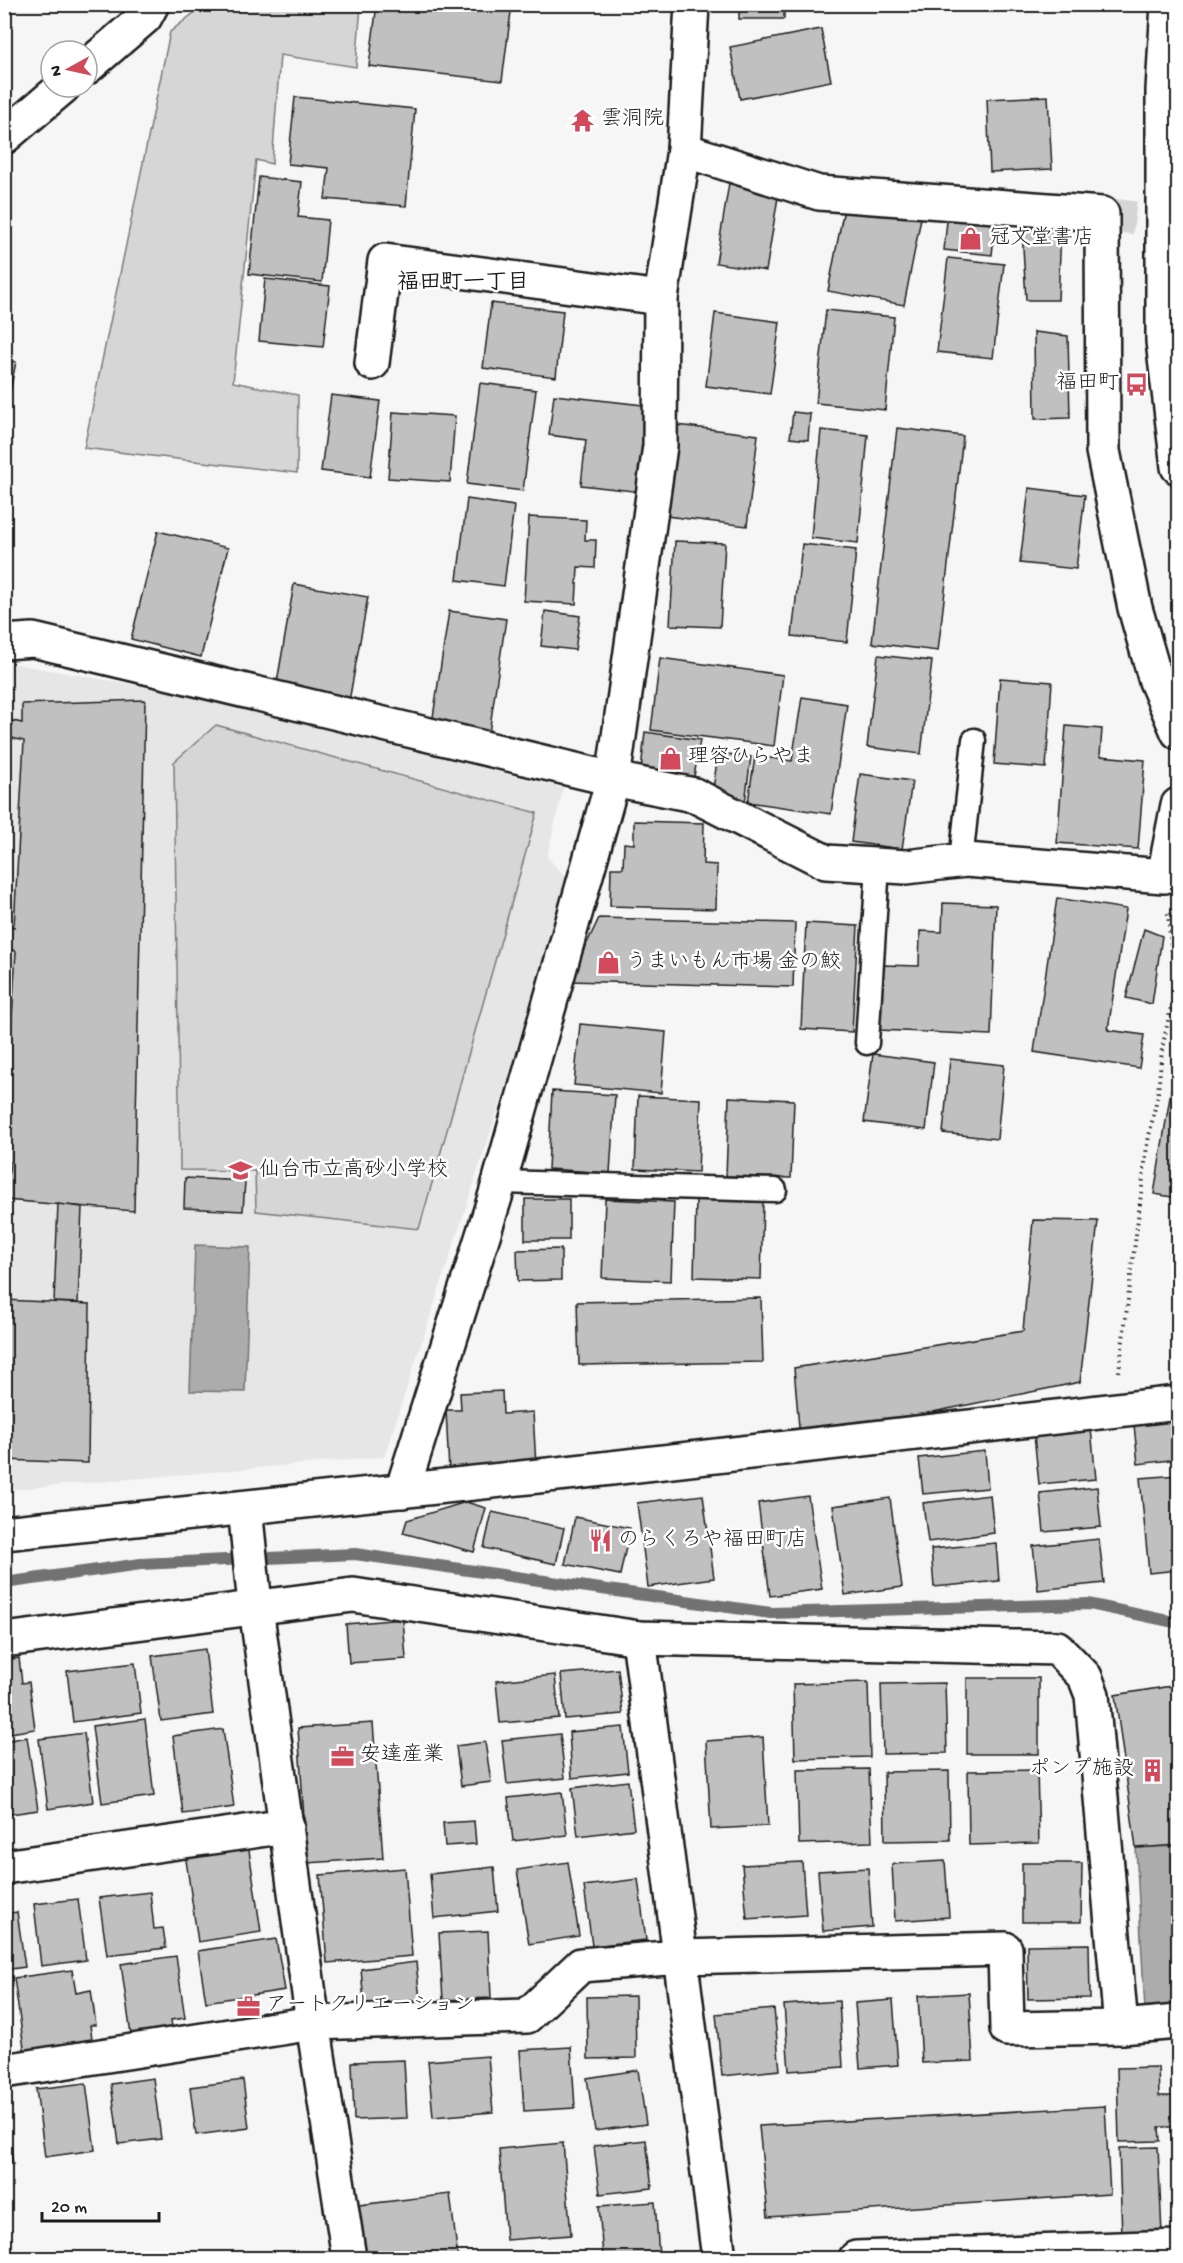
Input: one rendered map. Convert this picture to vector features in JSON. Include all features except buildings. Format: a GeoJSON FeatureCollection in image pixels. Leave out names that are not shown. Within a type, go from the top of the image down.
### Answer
{"type":"FeatureCollection","features":[{"type":"Feature","properties":{"kind":"main road"},"geometry":{"type":"LineString","coordinates":[[99,57],[146,17],[152,4]]}},
{"type":"Feature","properties":{"kind":"main road"},"geometry":{"type":"LineString","coordinates":[[402,1491],[498,1182],[613,779],[660,446],[661,298],[684,150],[692,4]]}},
{"type":"Feature","properties":{"kind":"main road"},"geometry":{"type":"LineString","coordinates":[[1168,4],[1164,90],[1163,341],[1179,467]]}},
{"type":"Feature","properties":{"kind":"main road"},"geometry":{"type":"LineString","coordinates":[[4,137],[49,99]]}},
{"type":"Feature","properties":{"kind":"main road"},"geometry":{"type":"LineString","coordinates":[[684,150],[819,193],[1102,214],[1103,451],[1136,608],[1156,681],[1179,732]]}},
{"type":"Feature","properties":{"kind":"main road"},"geometry":{"type":"LineString","coordinates":[[372,363],[385,261],[661,298]]}},
{"type":"Feature","properties":{"kind":"main road"},"geometry":{"type":"LineString","coordinates":[[4,642],[33,640],[613,779],[694,795],[825,862],[906,867],[961,861],[1164,876],[1179,805]]}},
{"type":"Feature","properties":{"kind":"main road"},"geometry":{"type":"LineString","coordinates":[[4,1533],[246,1520],[402,1491],[1179,1403]]}},
{"type":"Feature","properties":{"kind":"main road"},"geometry":{"type":"LineString","coordinates":[[246,1520],[254,1597],[313,2023],[349,2259]]}},
{"type":"Feature","properties":{"kind":"main road"},"geometry":{"type":"LineString","coordinates":[[4,1640],[254,1597],[353,1595],[639,1638],[1057,1648],[1085,1677],[1092,1695],[1121,2026]]}},
{"type":"Feature","properties":{"kind":"main road"},"geometry":{"type":"LineString","coordinates":[[639,1638],[719,2259]]}},
{"type":"Feature","properties":{"kind":"main road"},"geometry":{"type":"LineString","coordinates":[[4,1866],[287,1826]]}},
{"type":"Feature","properties":{"kind":"main road"},"geometry":{"type":"LineString","coordinates":[[4,2071],[313,2023],[527,2016],[582,1965],[679,1957],[1005,1949],[1007,2029],[1179,2022]]}},
{"type":"Feature","properties":{"kind":"main road"},"geometry":{"type":"LineString","coordinates":[[856,2259],[1179,2247]]}},
{"type":"Feature","properties":{"kind":"lane"},"geometry":{"type":"LineString","coordinates":[[961,861],[974,740]]}},
{"type":"Feature","properties":{"kind":"lane"},"geometry":{"type":"LineString","coordinates":[[867,1043],[878,865]]}},
{"type":"Feature","properties":{"kind":"lane"},"geometry":{"type":"LineString","coordinates":[[498,1182],[775,1190]]}},
{"type":"Feature","properties":{"kind":"path"},"geometry":{"type":"LineString","coordinates":[[1115,1409],[1147,1146],[1158,1093],[1162,1049],[1175,988],[1164,876]]}},
{"type":"Feature","properties":{"kind":"shaded area"},"geometry":{"type":"Polygon","coordinates":[[[198,5],[361,5],[356,67],[280,55],[272,164],[256,160],[233,382],[298,395],[297,473],[84,448],[170,32],[195,12],[198,5]]]}},
{"type":"Feature","properties":{"kind":"shaded area","name":"仙台市立高砂小学校"},"geometry":{"type":"Polygon","coordinates":[[[4,662],[175,692],[563,788],[547,857],[572,884],[384,1457],[5,1490],[4,662]]]}},
{"type":"Feature","properties":{"kind":"shaded area"},"geometry":{"type":"Polygon","coordinates":[[[216,725],[537,813],[419,1229],[256,1211],[255,1171],[180,1170],[174,762],[216,725]]]}},
{"type":"Feature","properties":{"kind":"shaded area"},"geometry":{"type":"Polygon","coordinates":[[[195,1245],[250,1247],[245,1392],[190,1391],[195,1245]]]}},
{"type":"Feature","properties":{"kind":"shaded area"},"geometry":{"type":"Polygon","coordinates":[[[1178,1846],[1178,2009],[1145,2010],[1136,1848],[1178,1846]]]}},
{"type":"Feature","properties":{"kind":"waterway"},"geometry":{"type":"LineString","coordinates":[[4,1583],[141,1564],[355,1554],[771,1613],[1089,1604],[1178,1623]]}},
{"type":"Feature","properties":{"kind":"tunnel"},"geometry":{"type":"LineString","coordinates":[[1102,214],[1178,223]]}},
{"type":"Feature","properties":{"kind":"place","name":"雲洞院"},"geometry":{"type":"Point","coordinates":[583,120]}},
{"type":"Feature","properties":{"kind":"place","name":"冠文堂書店"},"geometry":{"type":"Point","coordinates":[971,239]}},
{"type":"Feature","properties":{"kind":"place","name":"福田町"},"geometry":{"type":"Point","coordinates":[1137,384]}},
{"type":"Feature","properties":{"kind":"place","name":"理容ひらやま"},"geometry":{"type":"Point","coordinates":[670,758]}},
{"type":"Feature","properties":{"kind":"place","name":"うまいもん市場 金の鮫"},"geometry":{"type":"Point","coordinates":[608,963]}},
{"type":"Feature","properties":{"kind":"place","name":"仙台市立高砂小学校"},"geometry":{"type":"Point","coordinates":[241,1171]}},
{"type":"Feature","properties":{"kind":"place","name":"のらくろや福田町店"},"geometry":{"type":"Point","coordinates":[600,1541]}},
{"type":"Feature","properties":{"kind":"place","name":"安達産業"},"geometry":{"type":"Point","coordinates":[342,1756]}},
{"type":"Feature","properties":{"kind":"place","name":"ポンプ施設"},"geometry":{"type":"Point","coordinates":[1152,1770]}},
{"type":"Feature","properties":{"kind":"place","name":"アートクリエーション"},"geometry":{"type":"Point","coordinates":[248,2006]}},
{"type":"Feature","properties":{"kind":"district","name":"福田町一丁目"},"geometry":{"type":"Point","coordinates":[463,284]}}]}
